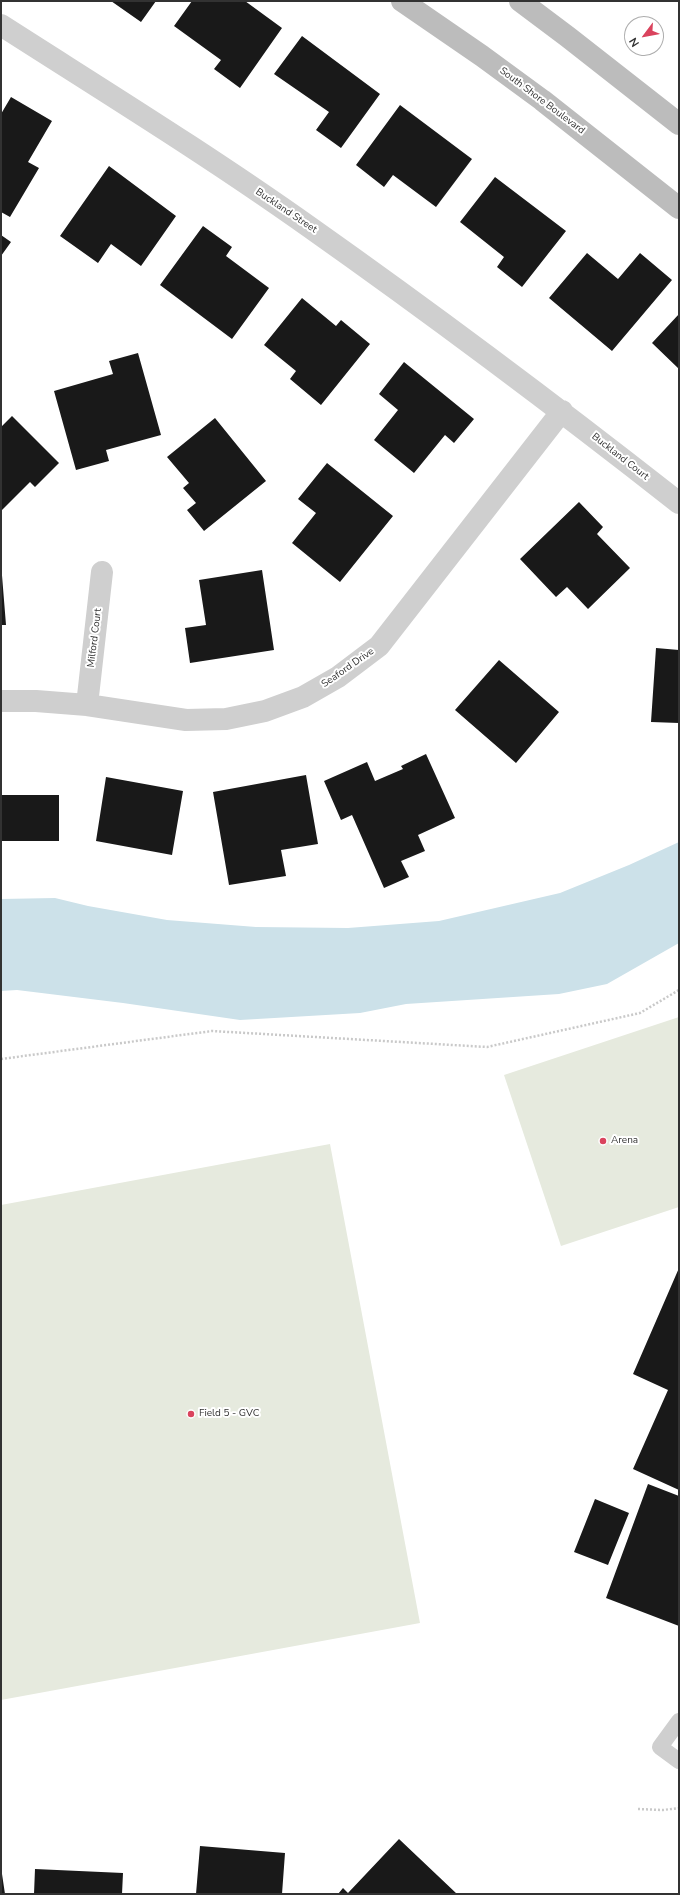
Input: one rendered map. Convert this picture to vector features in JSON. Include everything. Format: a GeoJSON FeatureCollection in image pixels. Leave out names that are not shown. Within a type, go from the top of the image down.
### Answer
{"type":"FeatureCollection","features":[{"type":"Feature","properties":{"kind":"street","name":"South Shore Boulevard"},"geometry":{"type":"LineString","coordinates":[[402,1],[536,95],[679,208]]}},
{"type":"Feature","properties":{"kind":"street"},"geometry":{"type":"LineString","coordinates":[[520,1],[679,124]]}},
{"type":"Feature","properties":{"kind":"street","name":"Buckland Street"},"geometry":{"type":"LineString","coordinates":[[1,25],[150,119],[307,225],[562,411]]}},
{"type":"Feature","properties":{"kind":"street","name":"Buckland Court"},"geometry":{"type":"LineString","coordinates":[[562,411],[679,503]]}},
{"type":"Feature","properties":{"kind":"street","name":"Seaford Drive"},"geometry":{"type":"LineString","coordinates":[[1,701],[36,701],[87,705],[186,720],[226,719],[266,711],[303,697],[338,677],[379,646],[562,411]]}},
{"type":"Feature","properties":{"kind":"street","name":"Milford Court"},"geometry":{"type":"LineString","coordinates":[[87,705],[102,572]]}},
{"type":"Feature","properties":{"kind":"lane"},"geometry":{"type":"LineString","coordinates":[[679,1721],[660,1747],[679,1761]]}},
{"type":"Feature","properties":{"kind":"path"},"geometry":{"type":"LineString","coordinates":[[1,1058],[212,1030],[487,1047],[640,1013],[679,990]]}},
{"type":"Feature","properties":{"kind":"path"},"geometry":{"type":"LineString","coordinates":[[638,1809],[663,1810],[679,1808]]}},
{"type":"Feature","properties":{"kind":"shaded area","name":"Arena"},"geometry":{"type":"Polygon","coordinates":[[[679,1017],[679,1207],[561,1246],[504,1075],[679,1017]]]}},
{"type":"Feature","properties":{"kind":"shaded area","name":"Field 5 - GVC"},"geometry":{"type":"Polygon","coordinates":[[[330,1144],[420,1623],[1,1700],[1,1205],[330,1144]]]}},
{"type":"Feature","properties":{"kind":"water"},"geometry":{"type":"Polygon","coordinates":[[[679,842],[679,943],[607,984],[559,994],[406,1004],[360,1013],[240,1020],[123,1003],[17,990],[1,991],[1,899],[55,898],[88,906],[167,920],[256,927],[348,928],[439,921],[560,893],[629,865],[679,842]]]}},
{"type":"Feature","properties":{"kind":"building"},"geometry":{"type":"Polygon","coordinates":[[[111,1],[156,1],[141,22],[111,1]]]}},
{"type":"Feature","properties":{"kind":"building"},"geometry":{"type":"Polygon","coordinates":[[[192,1],[245,1],[282,28],[240,88],[214,69],[221,60],[174,26],[192,1]]]}},
{"type":"Feature","properties":{"kind":"building"},"geometry":{"type":"Polygon","coordinates":[[[302,36],[380,94],[341,148],[316,130],[329,112],[274,74],[302,36]]]}},
{"type":"Feature","properties":{"kind":"building"},"geometry":{"type":"Polygon","coordinates":[[[11,97],[52,121],[28,162],[39,168],[10,217],[1,212],[1,114],[11,97]]]}},
{"type":"Feature","properties":{"kind":"building"},"geometry":{"type":"Polygon","coordinates":[[[400,105],[472,159],[436,207],[393,175],[384,187],[356,165],[400,105]]]}},
{"type":"Feature","properties":{"kind":"building"},"geometry":{"type":"Polygon","coordinates":[[[109,166],[176,216],[141,266],[111,244],[98,263],[60,236],[109,166]]]}},
{"type":"Feature","properties":{"kind":"building"},"geometry":{"type":"Polygon","coordinates":[[[495,177],[566,231],[522,287],[497,267],[504,257],[460,222],[495,177]]]}},
{"type":"Feature","properties":{"kind":"building"},"geometry":{"type":"Polygon","coordinates":[[[203,226],[232,247],[226,256],[269,288],[232,339],[160,285],[203,226]]]}},
{"type":"Feature","properties":{"kind":"building"},"geometry":{"type":"Polygon","coordinates":[[[1,235],[11,242],[1,256],[1,235]]]}},
{"type":"Feature","properties":{"kind":"building"},"geometry":{"type":"Polygon","coordinates":[[[587,253],[618,279],[640,253],[672,280],[612,351],[549,298],[587,253]]]}},
{"type":"Feature","properties":{"kind":"building"},"geometry":{"type":"Polygon","coordinates":[[[302,298],[336,326],[341,320],[370,344],[321,405],[290,379],[296,371],[264,345],[302,298]]]}},
{"type":"Feature","properties":{"kind":"building"},"geometry":{"type":"Polygon","coordinates":[[[679,314],[679,369],[652,343],[679,314]]]}},
{"type":"Feature","properties":{"kind":"building"},"geometry":{"type":"Polygon","coordinates":[[[138,353],[161,435],[106,450],[109,461],[76,470],[54,391],[113,374],[109,361],[138,353]]]}},
{"type":"Feature","properties":{"kind":"building"},"geometry":{"type":"Polygon","coordinates":[[[404,362],[474,419],[454,443],[445,435],[414,473],[374,440],[398,410],[379,394],[404,362]]]}},
{"type":"Feature","properties":{"kind":"building"},"geometry":{"type":"Polygon","coordinates":[[[12,416],[59,463],[35,487],[30,482],[1,511],[1,427],[12,416]]]}},
{"type":"Feature","properties":{"kind":"building"},"geometry":{"type":"Polygon","coordinates":[[[215,418],[266,481],[204,531],[187,510],[196,503],[183,488],[189,483],[167,457],[215,418]]]}},
{"type":"Feature","properties":{"kind":"building"},"geometry":{"type":"Polygon","coordinates":[[[327,463],[393,516],[340,582],[292,543],[316,513],[298,499],[327,463]]]}},
{"type":"Feature","properties":{"kind":"building"},"geometry":{"type":"Polygon","coordinates":[[[579,502],[603,527],[597,534],[630,568],[588,609],[567,587],[556,597],[520,559],[579,502]]]}},
{"type":"Feature","properties":{"kind":"building"},"geometry":{"type":"Polygon","coordinates":[[[1,563],[6,625],[1,625],[1,563]]]}},
{"type":"Feature","properties":{"kind":"building"},"geometry":{"type":"Polygon","coordinates":[[[262,570],[274,650],[190,663],[185,628],[206,625],[199,580],[262,570]]]}},
{"type":"Feature","properties":{"kind":"building"},"geometry":{"type":"Polygon","coordinates":[[[656,648],[679,650],[679,723],[651,722],[656,648]]]}},
{"type":"Feature","properties":{"kind":"building"},"geometry":{"type":"Polygon","coordinates":[[[499,660],[559,712],[516,763],[455,710],[499,660]]]}},
{"type":"Feature","properties":{"kind":"building"},"geometry":{"type":"Polygon","coordinates":[[[426,754],[455,818],[418,835],[425,851],[401,861],[409,877],[384,888],[352,815],[341,820],[324,781],[367,762],[375,781],[403,769],[401,766],[426,754]]]}},
{"type":"Feature","properties":{"kind":"building"},"geometry":{"type":"Polygon","coordinates":[[[306,775],[318,844],[281,850],[286,876],[229,885],[213,792],[306,775]]]}},
{"type":"Feature","properties":{"kind":"building"},"geometry":{"type":"Polygon","coordinates":[[[106,777],[183,791],[172,855],[96,841],[106,777]]]}},
{"type":"Feature","properties":{"kind":"building"},"geometry":{"type":"Polygon","coordinates":[[[1,795],[59,795],[59,841],[1,841],[1,795]]]}},
{"type":"Feature","properties":{"kind":"building"},"geometry":{"type":"Polygon","coordinates":[[[679,1268],[679,1490],[633,1469],[668,1390],[633,1374],[679,1268]]]}},
{"type":"Feature","properties":{"kind":"building"},"geometry":{"type":"Polygon","coordinates":[[[648,1484],[679,1496],[679,1626],[606,1598],[648,1484]]]}},
{"type":"Feature","properties":{"kind":"building"},"geometry":{"type":"Polygon","coordinates":[[[595,1499],[629,1513],[608,1565],[574,1552],[595,1499]]]}},
{"type":"Feature","properties":{"kind":"building"},"geometry":{"type":"Polygon","coordinates":[[[399,1839],[457,1894],[338,1894],[343,1888],[348,1893],[399,1839]]]}},
{"type":"Feature","properties":{"kind":"building"},"geometry":{"type":"Polygon","coordinates":[[[200,1846],[285,1853],[282,1894],[196,1894],[200,1846]]]}},
{"type":"Feature","properties":{"kind":"building"},"geometry":{"type":"Polygon","coordinates":[[[35,1869],[123,1873],[122,1894],[34,1894],[35,1869]]]}},
{"type":"Feature","properties":{"kind":"building"},"geometry":{"type":"Polygon","coordinates":[[[2,1874],[5,1894],[1,1894],[2,1874]]]}},
{"type":"Feature","properties":{"kind":"place","name":"Arena"},"geometry":{"type":"Point","coordinates":[603,1141]}},
{"type":"Feature","properties":{"kind":"place","name":"Field 5 - GVC"},"geometry":{"type":"Point","coordinates":[191,1414]}}]}
